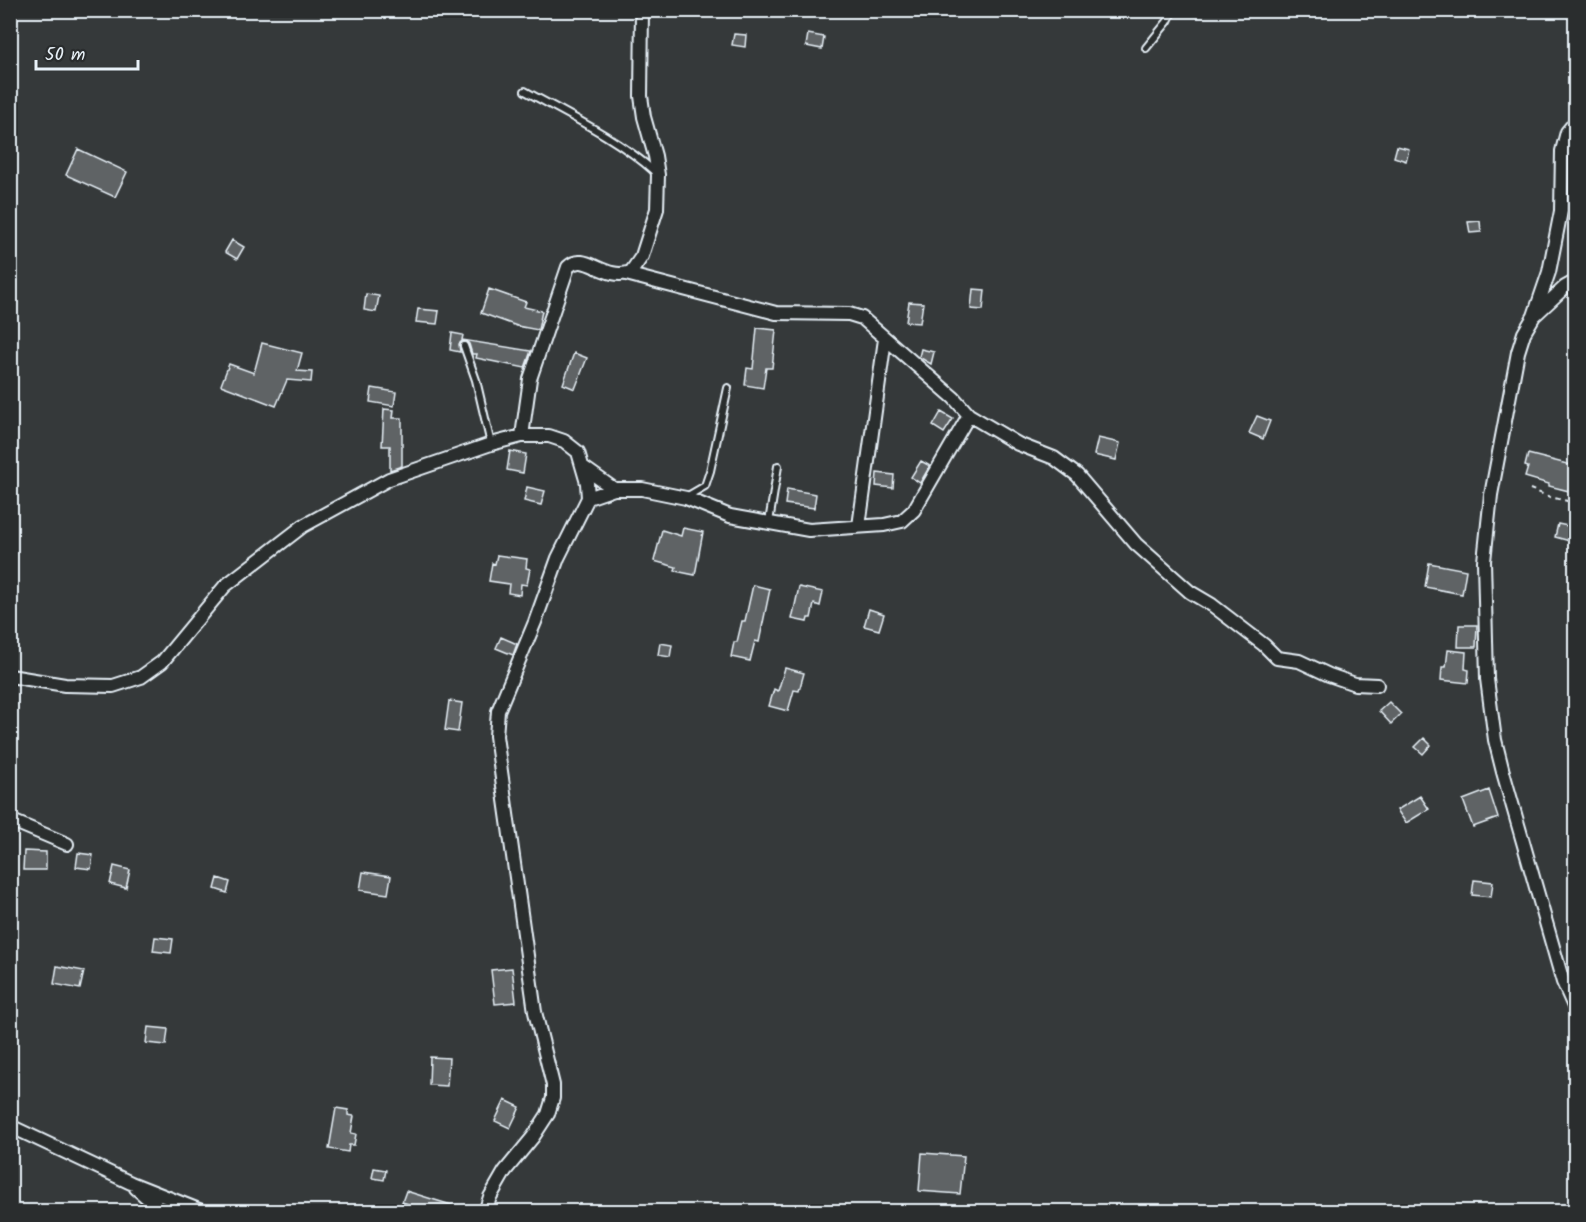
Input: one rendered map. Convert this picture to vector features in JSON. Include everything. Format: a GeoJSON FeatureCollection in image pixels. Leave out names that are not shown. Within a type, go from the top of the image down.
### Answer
{"type":"FeatureCollection","features":[{"type":"Feature","properties":{"kind":"street"},"geometry":{"type":"LineString","coordinates":[[626,274],[637,266],[642,256],[657,209],[658,175],[641,96],[642,10]]}},
{"type":"Feature","properties":{"kind":"street"},"geometry":{"type":"LineString","coordinates":[[1575,121],[1567,132],[1562,151],[1561,211],[1549,272],[1534,316],[1524,333],[1518,352],[1491,495],[1484,561],[1486,679],[1495,740],[1563,982],[1575,1011]]}},
{"type":"Feature","properties":{"kind":"street"},"geometry":{"type":"LineString","coordinates":[[522,436],[530,379],[568,267],[573,262],[580,261],[615,276],[626,274],[776,313],[849,314],[862,318],[954,398],[969,415],[1018,444],[1054,458],[1077,475],[1136,544],[1190,592],[1212,605],[1264,645],[1277,658],[1299,661],[1355,684],[1377,685]]}},
{"type":"Feature","properties":{"kind":"street"},"geometry":{"type":"LineString","coordinates":[[1534,316],[1565,287],[1575,281]]}},
{"type":"Feature","properties":{"kind":"street"},"geometry":{"type":"LineString","coordinates":[[859,526],[885,339]]}},
{"type":"Feature","properties":{"kind":"street"},"geometry":{"type":"LineString","coordinates":[[588,498],[614,489],[642,489],[686,498],[730,516],[809,530],[884,525],[902,520],[914,510],[969,415]]}},
{"type":"Feature","properties":{"kind":"street"},"geometry":{"type":"LineString","coordinates":[[10,676],[65,685],[113,686],[141,677],[162,662],[225,586],[303,526],[389,479],[491,444],[522,436],[549,436],[564,441],[578,452],[588,498],[558,558],[536,622],[498,711],[496,736],[535,1012],[553,1085],[553,1098],[548,1114],[505,1172],[490,1197],[485,1212]]}},
{"type":"Feature","properties":{"kind":"street"},"geometry":{"type":"LineString","coordinates":[[583,467],[614,489]]}},
{"type":"Feature","properties":{"kind":"street"},"geometry":{"type":"LineString","coordinates":[[10,820],[67,844]]}},
{"type":"Feature","properties":{"kind":"street"},"geometry":{"type":"LineString","coordinates":[[10,1126],[131,1183],[204,1212]]}},
{"type":"Feature","properties":{"kind":"street"},"geometry":{"type":"LineString","coordinates":[[131,1183],[163,1212]]}},
{"type":"Feature","properties":{"kind":"lane"},"geometry":{"type":"LineString","coordinates":[[1146,48],[1168,21],[1173,10]]}},
{"type":"Feature","properties":{"kind":"lane"},"geometry":{"type":"LineString","coordinates":[[525,91],[597,130],[630,151],[658,175]]}},
{"type":"Feature","properties":{"kind":"lane"},"geometry":{"type":"LineString","coordinates":[[464,346],[476,380],[491,444]]}},
{"type":"Feature","properties":{"kind":"lane"},"geometry":{"type":"LineString","coordinates":[[686,498],[705,486],[729,388]]}},
{"type":"Feature","properties":{"kind":"lane"},"geometry":{"type":"LineString","coordinates":[[769,522],[778,466]]}},
{"type":"Feature","properties":{"kind":"path"},"geometry":{"type":"LineString","coordinates":[[1530,489],[1575,503]]}},
{"type":"Feature","properties":{"kind":"building"},"geometry":{"type":"Polygon","coordinates":[[[734,34],[746,35],[745,47],[732,45],[734,34]]]}},
{"type":"Feature","properties":{"kind":"building"},"geometry":{"type":"Polygon","coordinates":[[[808,34],[824,37],[822,49],[806,46],[808,34]]]}},
{"type":"Feature","properties":{"kind":"building"},"geometry":{"type":"Polygon","coordinates":[[[1397,146],[1409,149],[1406,161],[1394,157],[1397,146]]]}},
{"type":"Feature","properties":{"kind":"building"},"geometry":{"type":"Polygon","coordinates":[[[78,149],[127,172],[115,197],[66,175],[78,149]]]}},
{"type":"Feature","properties":{"kind":"building"},"geometry":{"type":"Polygon","coordinates":[[[1480,221],[1481,232],[1470,233],[1468,222],[1480,221]]]}},
{"type":"Feature","properties":{"kind":"building"},"geometry":{"type":"Polygon","coordinates":[[[232,240],[244,247],[237,259],[225,252],[232,240]]]}},
{"type":"Feature","properties":{"kind":"building"},"geometry":{"type":"Polygon","coordinates":[[[489,289],[526,302],[524,307],[542,311],[538,330],[517,326],[481,313],[489,289]]]}},
{"type":"Feature","properties":{"kind":"building"},"geometry":{"type":"Polygon","coordinates":[[[973,289],[985,290],[983,310],[971,309],[973,289]]]}},
{"type":"Feature","properties":{"kind":"building"},"geometry":{"type":"Polygon","coordinates":[[[366,294],[379,296],[376,312],[364,310],[366,294]]]}},
{"type":"Feature","properties":{"kind":"building"},"geometry":{"type":"Polygon","coordinates":[[[909,302],[923,303],[920,323],[906,322],[909,302]]]}},
{"type":"Feature","properties":{"kind":"building"},"geometry":{"type":"Polygon","coordinates":[[[418,309],[439,311],[437,324],[416,322],[418,309]]]}},
{"type":"Feature","properties":{"kind":"building"},"geometry":{"type":"Polygon","coordinates":[[[757,328],[776,330],[772,368],[766,368],[763,388],[745,385],[747,368],[753,369],[757,328]]]}},
{"type":"Feature","properties":{"kind":"building"},"geometry":{"type":"Polygon","coordinates":[[[452,333],[463,335],[462,340],[531,351],[525,368],[476,358],[477,354],[472,354],[466,341],[459,344],[460,352],[450,350],[452,333]]]}},
{"type":"Feature","properties":{"kind":"building"},"geometry":{"type":"Polygon","coordinates":[[[262,343],[302,353],[297,371],[312,372],[311,382],[287,380],[276,406],[221,385],[229,364],[254,373],[262,343]]]}},
{"type":"Feature","properties":{"kind":"building"},"geometry":{"type":"Polygon","coordinates":[[[921,349],[934,352],[931,364],[919,357],[921,349]]]}},
{"type":"Feature","properties":{"kind":"building"},"geometry":{"type":"Polygon","coordinates":[[[574,353],[587,358],[575,389],[563,384],[574,353]]]}},
{"type":"Feature","properties":{"kind":"building"},"geometry":{"type":"Polygon","coordinates":[[[372,388],[396,392],[394,406],[370,402],[372,388]]]}},
{"type":"Feature","properties":{"kind":"building"},"geometry":{"type":"Polygon","coordinates":[[[384,409],[394,410],[393,418],[402,418],[402,466],[390,470],[390,446],[382,446],[384,409]]]}},
{"type":"Feature","properties":{"kind":"building"},"geometry":{"type":"Polygon","coordinates":[[[941,412],[953,419],[944,433],[933,426],[941,412]]]}},
{"type":"Feature","properties":{"kind":"building"},"geometry":{"type":"Polygon","coordinates":[[[1257,416],[1270,421],[1263,439],[1249,433],[1257,416]]]}},
{"type":"Feature","properties":{"kind":"building"},"geometry":{"type":"Polygon","coordinates":[[[1098,438],[1120,443],[1116,460],[1094,455],[1098,438]]]}},
{"type":"Feature","properties":{"kind":"building"},"geometry":{"type":"Polygon","coordinates":[[[510,451],[526,454],[523,473],[507,470],[510,451]]]}},
{"type":"Feature","properties":{"kind":"building"},"geometry":{"type":"Polygon","coordinates":[[[1528,454],[1575,466],[1569,491],[1525,477],[1528,454]]]}},
{"type":"Feature","properties":{"kind":"building"},"geometry":{"type":"Polygon","coordinates":[[[921,461],[930,466],[920,483],[911,477],[921,461]]]}},
{"type":"Feature","properties":{"kind":"building"},"geometry":{"type":"Polygon","coordinates":[[[877,473],[894,475],[893,488],[876,486],[877,473]]]}},
{"type":"Feature","properties":{"kind":"building"},"geometry":{"type":"Polygon","coordinates":[[[527,487],[545,491],[541,505],[524,501],[527,487]]]}},
{"type":"Feature","properties":{"kind":"building"},"geometry":{"type":"Polygon","coordinates":[[[787,489],[816,494],[814,508],[785,504],[787,489]]]}},
{"type":"Feature","properties":{"kind":"building"},"geometry":{"type":"Polygon","coordinates":[[[1558,524],[1573,527],[1570,541],[1555,537],[1558,524]]]}},
{"type":"Feature","properties":{"kind":"building"},"geometry":{"type":"Polygon","coordinates":[[[683,528],[703,532],[695,575],[675,571],[676,567],[654,561],[662,530],[681,536],[683,528]]]}},
{"type":"Feature","properties":{"kind":"building"},"geometry":{"type":"Polygon","coordinates":[[[497,555],[527,559],[526,568],[530,569],[527,585],[521,584],[520,595],[508,593],[509,584],[489,581],[492,563],[495,564],[497,555]]]}},
{"type":"Feature","properties":{"kind":"building"},"geometry":{"type":"Polygon","coordinates":[[[1429,563],[1466,570],[1462,594],[1425,587],[1429,563]]]}},
{"type":"Feature","properties":{"kind":"building"},"geometry":{"type":"Polygon","coordinates":[[[753,585],[770,589],[759,642],[755,641],[750,661],[731,657],[742,621],[745,621],[753,585]]]}},
{"type":"Feature","properties":{"kind":"building"},"geometry":{"type":"Polygon","coordinates":[[[799,587],[823,592],[820,606],[814,604],[811,618],[808,618],[807,622],[792,619],[799,587]]]}},
{"type":"Feature","properties":{"kind":"building"},"geometry":{"type":"Polygon","coordinates":[[[869,609],[884,614],[879,630],[864,626],[869,609]]]}},
{"type":"Feature","properties":{"kind":"building"},"geometry":{"type":"Polygon","coordinates":[[[1459,625],[1477,625],[1476,647],[1458,647],[1459,625]]]}},
{"type":"Feature","properties":{"kind":"building"},"geometry":{"type":"Polygon","coordinates":[[[501,637],[517,644],[513,655],[496,648],[501,637]]]}},
{"type":"Feature","properties":{"kind":"building"},"geometry":{"type":"Polygon","coordinates":[[[660,643],[672,645],[670,657],[658,655],[660,643]]]}},
{"type":"Feature","properties":{"kind":"building"},"geometry":{"type":"Polygon","coordinates":[[[1448,650],[1466,652],[1465,669],[1469,670],[1468,683],[1441,680],[1442,667],[1446,667],[1448,650]]]}},
{"type":"Feature","properties":{"kind":"building"},"geometry":{"type":"Polygon","coordinates":[[[785,668],[804,673],[799,691],[794,690],[788,711],[769,706],[774,689],[778,691],[785,668]]]}},
{"type":"Feature","properties":{"kind":"building"},"geometry":{"type":"Polygon","coordinates":[[[449,701],[462,703],[458,732],[445,730],[449,701]]]}},
{"type":"Feature","properties":{"kind":"building"},"geometry":{"type":"Polygon","coordinates":[[[1389,702],[1401,714],[1391,724],[1379,711],[1389,702]]]}},
{"type":"Feature","properties":{"kind":"building"},"geometry":{"type":"Polygon","coordinates":[[[1424,738],[1431,745],[1423,754],[1415,747],[1424,738]]]}},
{"type":"Feature","properties":{"kind":"building"},"geometry":{"type":"Polygon","coordinates":[[[1489,790],[1498,818],[1473,827],[1463,800],[1489,790]]]}},
{"type":"Feature","properties":{"kind":"building"},"geometry":{"type":"Polygon","coordinates":[[[1420,796],[1429,809],[1406,823],[1397,810],[1420,796]]]}},
{"type":"Feature","properties":{"kind":"building"},"geometry":{"type":"Polygon","coordinates":[[[24,851],[46,852],[46,870],[23,870],[24,851]]]}},
{"type":"Feature","properties":{"kind":"building"},"geometry":{"type":"Polygon","coordinates":[[[78,853],[93,855],[91,869],[76,867],[78,853]]]}},
{"type":"Feature","properties":{"kind":"building"},"geometry":{"type":"Polygon","coordinates":[[[114,866],[130,870],[126,888],[110,884],[114,866]]]}},
{"type":"Feature","properties":{"kind":"building"},"geometry":{"type":"Polygon","coordinates":[[[363,872],[391,876],[388,894],[360,890],[363,872]]]}},
{"type":"Feature","properties":{"kind":"building"},"geometry":{"type":"Polygon","coordinates":[[[218,878],[230,882],[227,893],[215,889],[218,878]]]}},
{"type":"Feature","properties":{"kind":"building"},"geometry":{"type":"Polygon","coordinates":[[[1474,880],[1493,882],[1491,897],[1472,895],[1474,880]]]}},
{"type":"Feature","properties":{"kind":"building"},"geometry":{"type":"Polygon","coordinates":[[[155,937],[173,939],[171,953],[153,951],[155,937]]]}},
{"type":"Feature","properties":{"kind":"building"},"geometry":{"type":"Polygon","coordinates":[[[57,966],[84,971],[80,989],[54,984],[57,966]]]}},
{"type":"Feature","properties":{"kind":"building"},"geometry":{"type":"Polygon","coordinates":[[[512,968],[516,1002],[495,1004],[491,970],[512,968]]]}},
{"type":"Feature","properties":{"kind":"building"},"geometry":{"type":"Polygon","coordinates":[[[148,1027],[168,1029],[166,1045],[146,1043],[148,1027]]]}},
{"type":"Feature","properties":{"kind":"building"},"geometry":{"type":"Polygon","coordinates":[[[430,1057],[449,1058],[447,1086],[429,1085],[430,1057]]]}},
{"type":"Feature","properties":{"kind":"building"},"geometry":{"type":"Polygon","coordinates":[[[505,1100],[520,1107],[510,1128],[495,1121],[505,1100]]]}},
{"type":"Feature","properties":{"kind":"building"},"geometry":{"type":"Polygon","coordinates":[[[336,1108],[348,1110],[348,1115],[354,1116],[351,1133],[356,1134],[354,1145],[349,1145],[348,1152],[329,1149],[336,1108]]]}},
{"type":"Feature","properties":{"kind":"building"},"geometry":{"type":"Polygon","coordinates":[[[922,1153],[964,1156],[960,1194],[919,1191],[922,1153]]]}},
{"type":"Feature","properties":{"kind":"building"},"geometry":{"type":"Polygon","coordinates":[[[374,1168],[386,1170],[384,1180],[372,1178],[374,1168]]]}},
{"type":"Feature","properties":{"kind":"building"},"geometry":{"type":"Polygon","coordinates":[[[406,1191],[464,1209],[463,1212],[433,1212],[402,1202],[406,1191]]]}}]}
